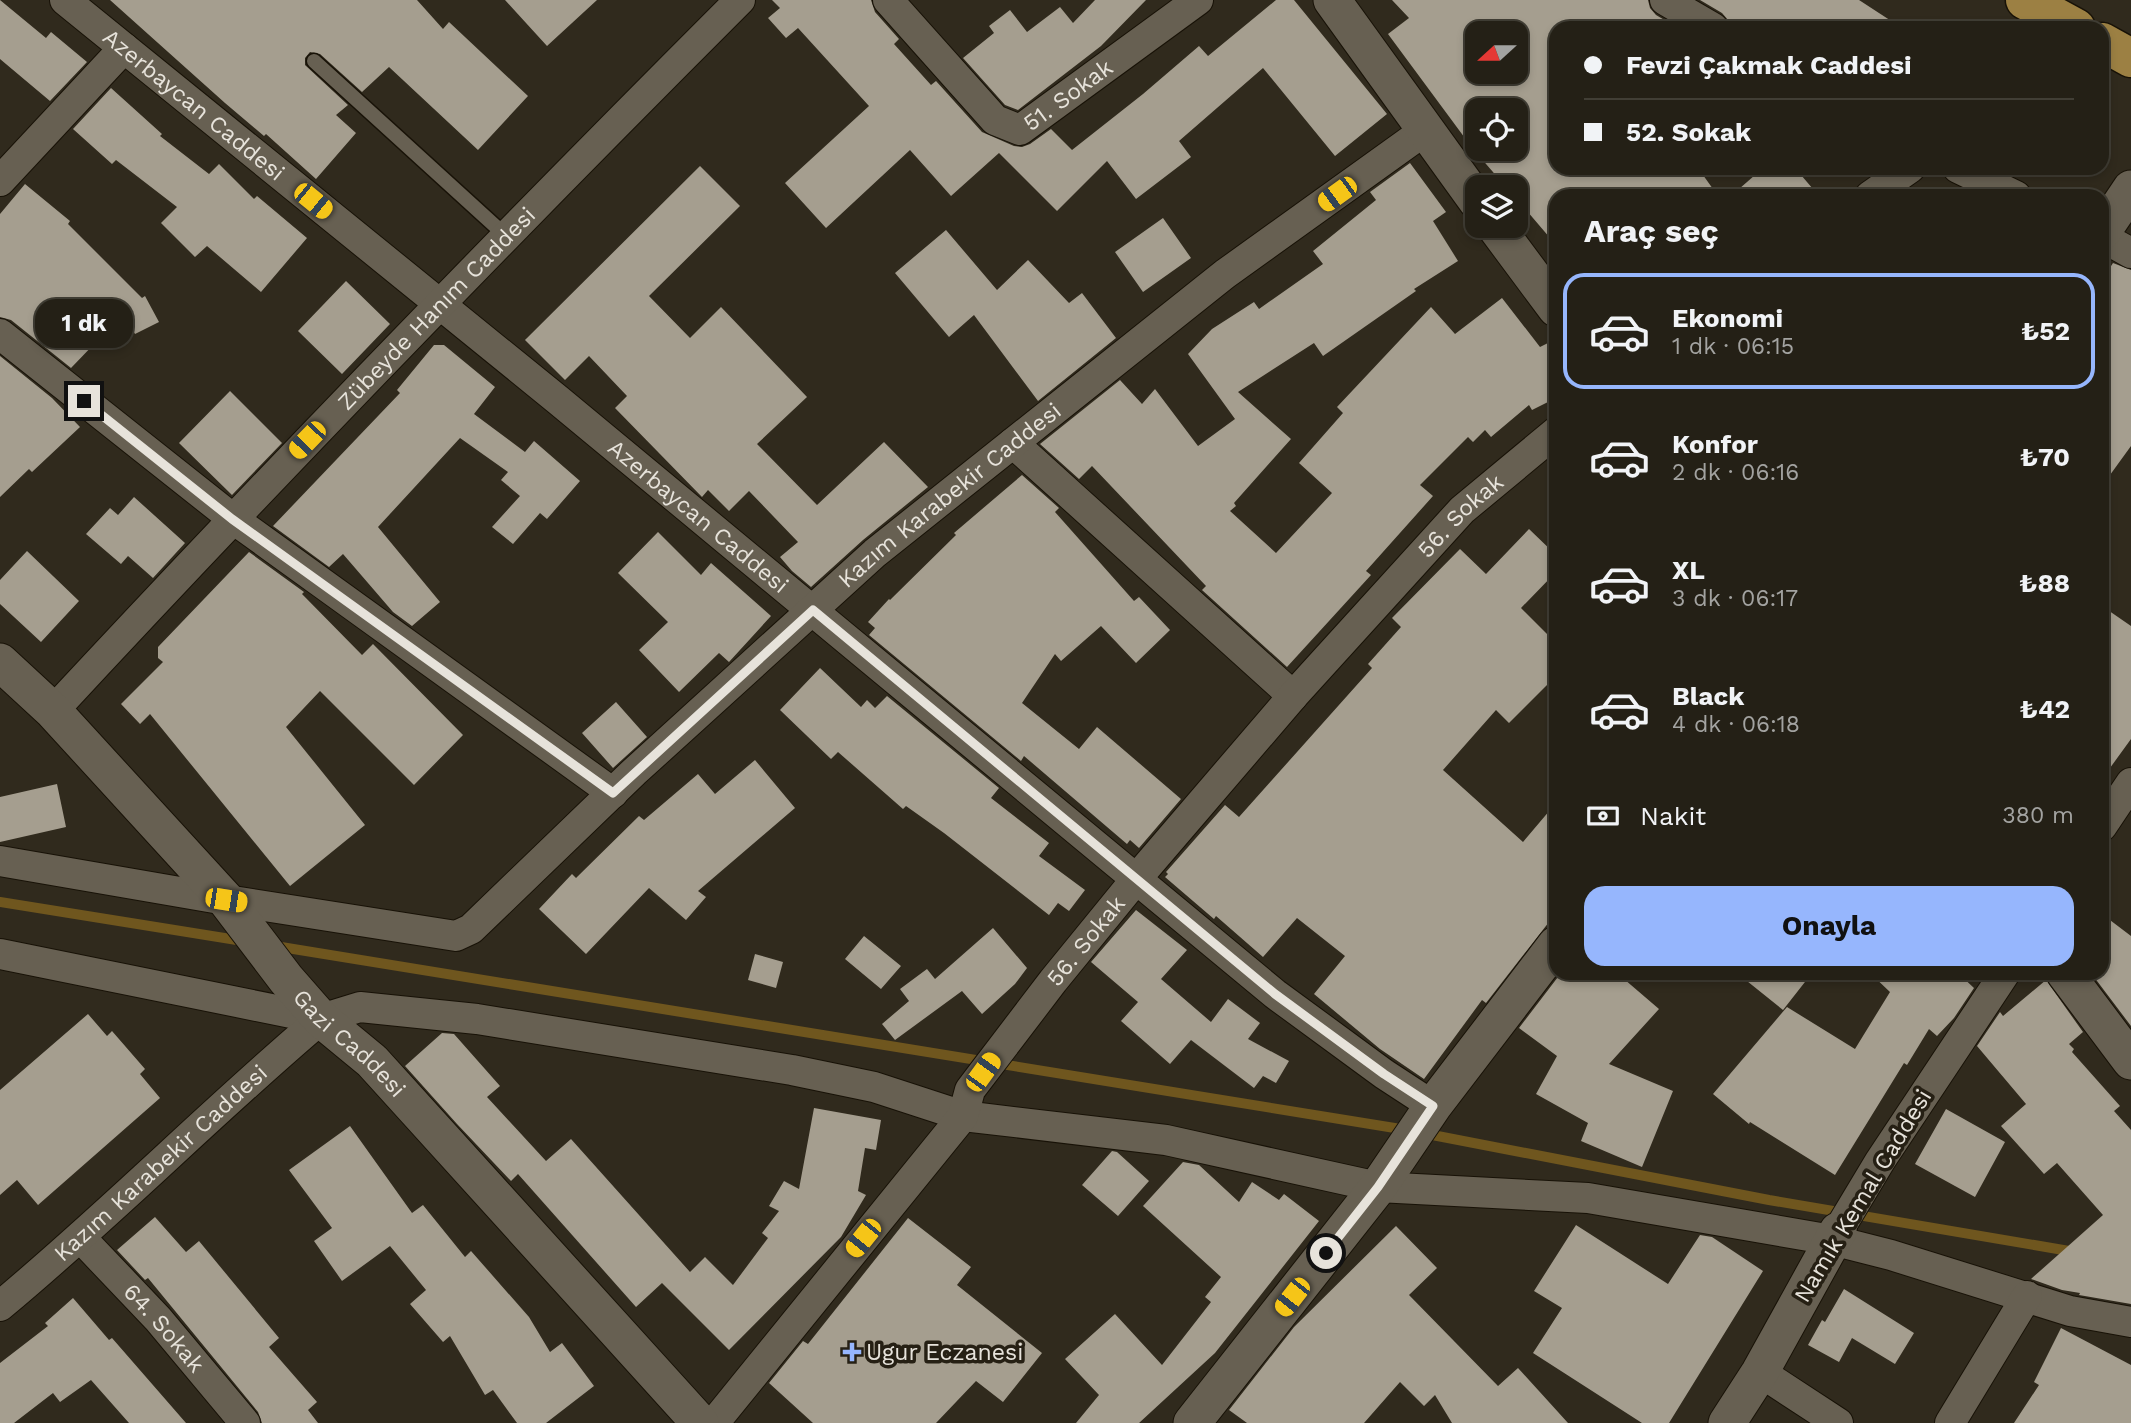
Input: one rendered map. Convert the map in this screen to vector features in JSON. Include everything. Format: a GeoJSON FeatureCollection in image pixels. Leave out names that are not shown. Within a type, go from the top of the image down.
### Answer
{"type":"FeatureCollection","features":[{"type":"Feature","properties":{"kind":"highway"},"geometry":{"type":"LineString","coordinates":[[2025,0],[2063,21]]}},
{"type":"Feature","properties":{"kind":"highway"},"geometry":{"type":"LineString","coordinates":[[2109,46],[2131,58]]}},
{"type":"Feature","properties":{"kind":"street","name":"Azerbaycan Caddesi"},"geometry":{"type":"LineString","coordinates":[[65,0],[813,610],[1275,994],[1384,1074],[1433,1106]]}},
{"type":"Feature","properties":{"kind":"street","name":"Zübeyde Hanım Caddesi"},"geometry":{"type":"LineString","coordinates":[[53,711],[439,303],[740,0]]}},
{"type":"Feature","properties":{"kind":"street","name":"51. Sokak"},"geometry":{"type":"LineString","coordinates":[[888,0],[995,120],[1020,130],[1198,0]]}},
{"type":"Feature","properties":{"kind":"street"},"geometry":{"type":"LineString","coordinates":[[1332,0],[1465,184]]}},
{"type":"Feature","properties":{"kind":"street"},"geometry":{"type":"LineString","coordinates":[[1665,0],[1701,21]]}},
{"type":"Feature","properties":{"kind":"street"},"geometry":{"type":"LineString","coordinates":[[0,181],[124,48]]}},
{"type":"Feature","properties":{"kind":"street","name":"Kazım Karabekir Caddesi"},"geometry":{"type":"LineString","coordinates":[[226,900],[456,936],[471,929],[613,793],[875,554],[1226,274],[1427,129]]}},
{"type":"Feature","properties":{"kind":"street"},"geometry":{"type":"LineString","coordinates":[[1880,189],[1900,175]]}},
{"type":"Feature","properties":{"kind":"street"},"geometry":{"type":"LineString","coordinates":[[1972,175],[2002,189]]}},
{"type":"Feature","properties":{"kind":"street"},"geometry":{"type":"LineString","coordinates":[[2109,224],[2131,189]]}},
{"type":"Feature","properties":{"kind":"street"},"geometry":{"type":"LineString","coordinates":[[1504,238],[1549,299]]}},
{"type":"Feature","properties":{"kind":"street"},"geometry":{"type":"LineString","coordinates":[[2109,239],[2131,253]]}},
{"type":"Feature","properties":{"kind":"street"},"geometry":{"type":"LineString","coordinates":[[0,334],[232,519],[613,793]]}},
{"type":"Feature","properties":{"kind":"street","name":"56. Sokak"},"geometry":{"type":"LineString","coordinates":[[714,1423],[966,1103],[1011,1035],[1137,878],[1293,696],[1462,510],[1549,438]]}},
{"type":"Feature","properties":{"kind":"street"},"geometry":{"type":"LineString","coordinates":[[1013,443],[1293,696]]}},
{"type":"Feature","properties":{"kind":"street","name":"Gazi Caddesi"},"geometry":{"type":"LineString","coordinates":[[0,662],[53,711],[226,900],[286,979],[321,1019],[372,1061],[700,1423]]}},
{"type":"Feature","properties":{"kind":"street"},"geometry":{"type":"LineString","coordinates":[[2109,816],[2131,783]]}},
{"type":"Feature","properties":{"kind":"street"},"geometry":{"type":"LineString","coordinates":[[0,861],[226,900]]}},
{"type":"Feature","properties":{"kind":"street"},"geometry":{"type":"LineString","coordinates":[[0,954],[321,1019],[360,1007],[477,1019],[792,1070],[1166,1140],[1378,1187],[1588,1198],[1835,1236],[2070,1311],[2131,1322]]}},
{"type":"Feature","properties":{"kind":"street"},"geometry":{"type":"LineString","coordinates":[[1192,1423],[1378,1187],[1433,1106],[1549,954]]}},
{"type":"Feature","properties":{"kind":"street","name":"Namık Kemal Caddesi"},"geometry":{"type":"LineString","coordinates":[[1727,1423],[1760,1372],[1862,1191],[2000,980]]}},
{"type":"Feature","properties":{"kind":"street"},"geometry":{"type":"LineString","coordinates":[[2070,980],[2131,1061]]}},
{"type":"Feature","properties":{"kind":"street","name":"Kazım Karabekir Caddesi"},"geometry":{"type":"LineString","coordinates":[[0,1306],[80,1237],[252,1077],[321,1019]]}},
{"type":"Feature","properties":{"kind":"street","name":"64. Sokak"},"geometry":{"type":"LineString","coordinates":[[80,1237],[158,1319],[245,1423]]}},
{"type":"Feature","properties":{"kind":"street"},"geometry":{"type":"LineString","coordinates":[[1950,1423],[2028,1296]]}},
{"type":"Feature","properties":{"kind":"street"},"geometry":{"type":"LineString","coordinates":[[1760,1372],[1838,1423]]}},
{"type":"Feature","properties":{"kind":"lane"},"geometry":{"type":"LineString","coordinates":[[314,61],[505,235]]}},
{"type":"Feature","properties":{"kind":"building"},"geometry":{"type":"Polygon","coordinates":[[[0,0],[46,38],[51,32],[87,62],[50,101],[0,59],[0,0]]]}},
{"type":"Feature","properties":{"kind":"building"},"geometry":{"type":"Polygon","coordinates":[[[110,0],[417,0],[443,29],[449,22],[528,96],[478,150],[389,67],[362,92],[320,54],[310,52],[305,58],[305,65],[348,105],[336,115],[356,133],[316,179],[266,134],[264,136],[225,103],[110,0]]]}},
{"type":"Feature","properties":{"kind":"building"},"geometry":{"type":"Polygon","coordinates":[[[505,0],[597,0],[547,46],[505,0]]]}},
{"type":"Feature","properties":{"kind":"building"},"geometry":{"type":"Polygon","coordinates":[[[772,0],[871,0],[875,12],[899,39],[894,44],[931,85],[936,81],[982,132],[1014,146],[1030,144],[1051,129],[1072,150],[1199,46],[1208,56],[1276,0],[1294,0],[1387,114],[1335,156],[1263,68],[1179,141],[1191,157],[1136,199],[1107,161],[1057,211],[999,153],[951,196],[910,150],[826,228],[785,183],[869,106],[798,28],[786,38],[768,18],[780,8],[772,0]]]}},
{"type":"Feature","properties":{"kind":"building"},"geometry":{"type":"Polygon","coordinates":[[[1095,0],[1146,0],[1101,46],[1018,110],[1005,105],[963,58],[994,33],[989,26],[1010,10],[1027,32],[1060,7],[1073,23],[1095,0]]]}},
{"type":"Feature","properties":{"kind":"building"},"geometry":{"type":"Polygon","coordinates":[[[1392,0],[1648,0],[1656,15],[1666,21],[1549,21],[1549,175],[1703,175],[1713,189],[1549,189],[1549,237],[1528,212],[1528,175],[1496,175],[1483,161],[1528,161],[1528,98],[1465,98],[1465,138],[1388,34],[1409,18],[1392,0]]]}},
{"type":"Feature","properties":{"kind":"building"},"geometry":{"type":"Polygon","coordinates":[[[1700,0],[1859,0],[1891,21],[1728,21],[1722,13],[1700,0]]]}},
{"type":"Feature","properties":{"kind":"building"},"geometry":{"type":"Polygon","coordinates":[[[111,88],[162,134],[160,136],[209,174],[219,164],[254,199],[257,196],[307,238],[261,292],[207,246],[195,257],[161,223],[177,207],[116,160],[112,164],[73,129],[111,88]]]}},
{"type":"Feature","properties":{"kind":"building"},"geometry":{"type":"Polygon","coordinates":[[[1410,163],[1446,212],[1433,221],[1458,261],[1414,289],[1416,291],[1323,356],[1314,343],[1238,392],[1291,439],[1234,503],[1236,506],[1230,511],[1276,553],[1332,493],[1299,463],[1343,413],[1337,407],[1431,307],[1455,334],[1502,298],[1540,347],[1549,342],[1549,402],[1532,410],[1529,405],[1491,437],[1485,430],[1473,442],[1468,437],[1420,485],[1433,496],[1366,571],[1371,575],[1287,667],[1202,590],[1206,586],[1092,466],[1079,479],[1040,444],[1120,380],[1142,404],[1155,389],[1198,446],[1235,419],[1188,354],[1212,329],[1254,302],[1259,309],[1323,264],[1313,251],[1376,200],[1370,192],[1410,163]]]}},
{"type":"Feature","properties":{"kind":"building"},"geometry":{"type":"Polygon","coordinates":[[[700,166],[740,206],[649,296],[690,338],[721,307],[807,397],[757,444],[817,505],[884,442],[928,487],[811,587],[780,557],[798,542],[749,491],[729,511],[708,490],[702,497],[615,408],[627,396],[589,356],[565,380],[525,340],[700,166]]]}},
{"type":"Feature","properties":{"kind":"building"},"geometry":{"type":"Polygon","coordinates":[[[1755,175],[1801,175],[1813,189],[1739,189],[1755,175]]]}},
{"type":"Feature","properties":{"kind":"building"},"geometry":{"type":"Polygon","coordinates":[[[25,184],[70,221],[68,224],[142,298],[145,296],[159,322],[135,334],[124,313],[71,368],[11,320],[0,317],[0,214],[25,184]]]}},
{"type":"Feature","properties":{"kind":"building"},"geometry":{"type":"Polygon","coordinates":[[[1163,218],[1191,258],[1143,292],[1115,252],[1163,218]]]}},
{"type":"Feature","properties":{"kind":"building"},"geometry":{"type":"Polygon","coordinates":[[[946,230],[997,290],[1028,260],[1069,303],[1082,293],[1116,338],[1038,401],[974,315],[949,337],[895,273],[946,230]]]}},
{"type":"Feature","properties":{"kind":"building"},"geometry":{"type":"Polygon","coordinates":[[[2113,263],[2131,270],[2131,446],[2109,476],[2109,269],[2113,263]]]}},
{"type":"Feature","properties":{"kind":"building"},"geometry":{"type":"Polygon","coordinates":[[[346,281],[390,324],[342,374],[298,331],[346,281]]]}},
{"type":"Feature","properties":{"kind":"building"},"geometry":{"type":"Polygon","coordinates":[[[434,345],[444,345],[495,387],[474,414],[525,452],[534,441],[580,481],[547,519],[540,513],[513,544],[492,527],[520,496],[501,480],[508,472],[460,438],[378,527],[440,602],[412,626],[393,612],[343,554],[329,567],[273,526],[400,393],[397,390],[434,345]]]}},
{"type":"Feature","properties":{"kind":"building"},"geometry":{"type":"Polygon","coordinates":[[[0,356],[52,398],[80,427],[32,472],[29,469],[0,497],[0,356]]]}},
{"type":"Feature","properties":{"kind":"building"},"geometry":{"type":"Polygon","coordinates":[[[230,391],[282,443],[232,495],[179,443],[230,391]]]}},
{"type":"Feature","properties":{"kind":"building"},"geometry":{"type":"Polygon","coordinates":[[[1022,475],[1059,508],[1055,512],[1134,601],[1139,597],[1170,630],[1136,663],[1101,626],[1061,661],[1055,654],[1022,703],[1079,749],[1097,727],[1181,799],[1139,848],[1130,840],[1127,844],[1024,756],[1021,761],[869,635],[875,628],[868,622],[889,599],[956,535],[954,533],[1022,475]]]}},
{"type":"Feature","properties":{"kind":"building"},"geometry":{"type":"Polygon","coordinates":[[[134,497],[185,543],[153,578],[128,556],[121,564],[86,534],[110,508],[118,515],[134,497]]]}},
{"type":"Feature","properties":{"kind":"building"},"geometry":{"type":"Polygon","coordinates":[[[1529,529],[1549,548],[1549,579],[1521,608],[1549,636],[1549,683],[1509,723],[1496,710],[1443,770],[1523,842],[1549,811],[1549,922],[1486,1003],[1482,1000],[1424,1079],[1380,1049],[1314,994],[1345,956],[1297,918],[1263,957],[1165,877],[1168,874],[1166,872],[1225,805],[1239,817],[1372,668],[1368,664],[1401,627],[1392,618],[1460,549],[1486,574],[1529,529]]]}},
{"type":"Feature","properties":{"kind":"building"},"geometry":{"type":"Polygon","coordinates":[[[658,532],[701,575],[711,563],[771,616],[729,662],[719,653],[679,692],[639,650],[668,622],[618,573],[658,532]]]}},
{"type":"Feature","properties":{"kind":"building"},"geometry":{"type":"Polygon","coordinates":[[[27,551],[79,601],[41,642],[0,604],[0,580],[27,551]]]}},
{"type":"Feature","properties":{"kind":"building"},"geometry":{"type":"Polygon","coordinates":[[[249,552],[304,592],[302,594],[362,655],[373,644],[463,735],[414,785],[320,691],[286,727],[365,825],[290,886],[150,714],[140,724],[121,704],[163,662],[158,658],[158,647],[249,552]]]}},
{"type":"Feature","properties":{"kind":"building"},"geometry":{"type":"Polygon","coordinates":[[[2109,611],[2131,626],[2131,739],[2109,769],[2109,611]]]}},
{"type":"Feature","properties":{"kind":"building"},"geometry":{"type":"Polygon","coordinates":[[[820,668],[861,707],[867,700],[875,708],[887,696],[999,788],[991,798],[1049,843],[1039,856],[1085,890],[1069,911],[1058,903],[1049,915],[944,833],[906,806],[903,809],[838,752],[831,759],[780,710],[820,668]]]}},
{"type":"Feature","properties":{"kind":"building"},"geometry":{"type":"Polygon","coordinates":[[[616,702],[647,737],[613,768],[582,733],[616,702]]]}},
{"type":"Feature","properties":{"kind":"building"},"geometry":{"type":"Polygon","coordinates":[[[755,760],[795,808],[698,891],[706,897],[686,920],[649,888],[586,954],[539,909],[572,874],[576,878],[639,816],[644,820],[698,774],[715,794],[755,760]]]}},
{"type":"Feature","properties":{"kind":"building"},"geometry":{"type":"Polygon","coordinates":[[[57,784],[66,827],[0,842],[0,797],[57,784]]]}},
{"type":"Feature","properties":{"kind":"building"},"geometry":{"type":"Polygon","coordinates":[[[1136,910],[1187,950],[1161,979],[1211,1022],[1228,999],[1260,1023],[1248,1039],[1289,1061],[1276,1083],[1263,1076],[1254,1088],[1191,1040],[1170,1064],[1121,1021],[1138,1002],[1091,962],[1136,910]]]}},
{"type":"Feature","properties":{"kind":"building"},"geometry":{"type":"Polygon","coordinates":[[[2109,919],[2131,936],[2131,1026],[2096,980],[2109,980],[2109,919]]]}},
{"type":"Feature","properties":{"kind":"building"},"geometry":{"type":"Polygon","coordinates":[[[993,928],[1027,968],[1015,984],[982,1014],[962,991],[895,1040],[882,1024],[909,1001],[900,989],[927,969],[935,979],[993,928]]]}},
{"type":"Feature","properties":{"kind":"building"},"geometry":{"type":"Polygon","coordinates":[[[864,936],[901,966],[881,989],[845,959],[864,936]]]}},
{"type":"Feature","properties":{"kind":"building"},"geometry":{"type":"Polygon","coordinates":[[[755,954],[783,962],[776,988],[748,980],[755,954]]]}},
{"type":"Feature","properties":{"kind":"building"},"geometry":{"type":"Polygon","coordinates":[[[1556,980],[1625,980],[1659,1009],[1609,1064],[1673,1091],[1642,1167],[1581,1141],[1588,1123],[1536,1094],[1557,1056],[1519,1028],[1556,980]]]}},
{"type":"Feature","properties":{"kind":"building"},"geometry":{"type":"Polygon","coordinates":[[[1746,980],[1807,980],[1783,1010],[1746,980]]]}},
{"type":"Feature","properties":{"kind":"building"},"geometry":{"type":"Polygon","coordinates":[[[1877,980],[1965,980],[1974,988],[1954,1018],[1937,1036],[1929,1029],[1907,1065],[1904,1063],[1835,1175],[1750,1122],[1749,1124],[1713,1094],[1787,1007],[1855,1049],[1890,992],[1877,980]]]}},
{"type":"Feature","properties":{"kind":"building"},"geometry":{"type":"Polygon","coordinates":[[[2046,980],[2083,1032],[2069,1044],[2074,1049],[2072,1052],[2120,1106],[2114,1111],[2131,1130],[2131,1304],[2079,1295],[2080,1293],[2031,1279],[2103,1215],[2057,1163],[2044,1174],[2001,1126],[2026,1104],[1977,1046],[2000,1012],[2003,1016],[2046,980]]]}},
{"type":"Feature","properties":{"kind":"building"},"geometry":{"type":"Polygon","coordinates":[[[88,1014],[107,1036],[112,1031],[145,1069],[140,1074],[160,1098],[38,1205],[17,1180],[0,1195],[0,1090],[88,1014]]]}},
{"type":"Feature","properties":{"kind":"building"},"geometry":{"type":"Polygon","coordinates":[[[442,1033],[454,1034],[500,1086],[487,1097],[546,1161],[571,1139],[690,1272],[705,1257],[733,1285],[768,1238],[762,1233],[779,1211],[769,1206],[784,1181],[799,1189],[814,1108],[881,1120],[876,1150],[865,1148],[858,1191],[866,1195],[841,1237],[729,1350],[662,1283],[636,1307],[518,1174],[511,1181],[457,1124],[405,1066],[442,1033]]]}},
{"type":"Feature","properties":{"kind":"building"},"geometry":{"type":"Polygon","coordinates":[[[1946,1109],[2005,1142],[1975,1197],[1915,1164],[1946,1109]]]}},
{"type":"Feature","properties":{"kind":"building"},"geometry":{"type":"Polygon","coordinates":[[[350,1126],[412,1213],[423,1205],[465,1257],[471,1251],[529,1317],[550,1352],[562,1343],[594,1386],[546,1423],[517,1423],[493,1390],[485,1395],[450,1336],[443,1342],[410,1304],[426,1290],[390,1246],[342,1281],[314,1241],[332,1228],[289,1170],[350,1126]]]}},
{"type":"Feature","properties":{"kind":"building"},"geometry":{"type":"Polygon","coordinates":[[[1112,1151],[1117,1152],[1149,1181],[1118,1216],[1082,1185],[1112,1151]]]}},
{"type":"Feature","properties":{"kind":"building"},"geometry":{"type":"Polygon","coordinates":[[[1183,1162],[1199,1165],[1239,1202],[1252,1182],[1279,1200],[1284,1194],[1319,1221],[1215,1353],[1139,1423],[1076,1423],[1099,1395],[1065,1359],[1115,1314],[1162,1365],[1211,1302],[1205,1297],[1221,1277],[1143,1206],[1183,1162]]]}},
{"type":"Feature","properties":{"kind":"building"},"geometry":{"type":"Polygon","coordinates":[[[155,1217],[186,1252],[199,1241],[279,1338],[269,1347],[317,1402],[308,1410],[318,1423],[262,1423],[258,1412],[148,1278],[145,1280],[117,1250],[155,1217]]]}},
{"type":"Feature","properties":{"kind":"building"},"geometry":{"type":"Polygon","coordinates":[[[908,1218],[971,1267],[957,1285],[1042,1353],[1003,1402],[976,1381],[936,1423],[813,1423],[769,1383],[803,1341],[808,1344],[908,1218]]]}},
{"type":"Feature","properties":{"kind":"building"},"geometry":{"type":"Polygon","coordinates":[[[1576,1225],[1668,1284],[1700,1235],[1712,1237],[1763,1271],[1669,1423],[1642,1423],[1533,1353],[1562,1308],[1534,1291],[1576,1225]]]}},
{"type":"Feature","properties":{"kind":"building"},"geometry":{"type":"Polygon","coordinates":[[[1396,1226],[1437,1268],[1409,1295],[1498,1386],[1518,1368],[1568,1423],[1452,1423],[1435,1395],[1424,1406],[1400,1382],[1364,1423],[1247,1423],[1229,1410],[1294,1327],[1396,1226]]]}},
{"type":"Feature","properties":{"kind":"building"},"geometry":{"type":"Polygon","coordinates":[[[1844,1289],[1914,1333],[1895,1364],[1852,1338],[1839,1362],[1808,1345],[1844,1289]]]}},
{"type":"Feature","properties":{"kind":"building"},"geometry":{"type":"Polygon","coordinates":[[[73,1298],[109,1340],[112,1338],[186,1423],[129,1423],[91,1380],[60,1402],[53,1393],[14,1423],[0,1423],[0,1363],[48,1326],[45,1323],[73,1298]]]}},
{"type":"Feature","properties":{"kind":"building"},"geometry":{"type":"Polygon","coordinates":[[[2061,1328],[2131,1365],[2131,1423],[2014,1423],[2039,1385],[2034,1382],[2061,1328]]]}},
{"type":"Feature","properties":{"kind":"waterway"},"geometry":{"type":"LineString","coordinates":[[0,902],[243,941]]}},
{"type":"Feature","properties":{"kind":"waterway"},"geometry":{"type":"LineString","coordinates":[[275,946],[1407,1130]]}},
{"type":"Feature","properties":{"kind":"waterway"},"geometry":{"type":"LineString","coordinates":[[1422,1133],[1769,1200],[2075,1252]]}},
{"type":"Feature","properties":{"kind":"place","name":"Ugur Eczanesi"},"geometry":{"type":"Point","coordinates":[852,1352]}},
{"type":"Feature","properties":{"kind":"route"},"geometry":{"type":"LineString","coordinates":[[84,401],[232,519],[613,793],[813,610],[1275,994],[1384,1074],[1433,1106],[1401,1156],[1326,1253]]}}]}
